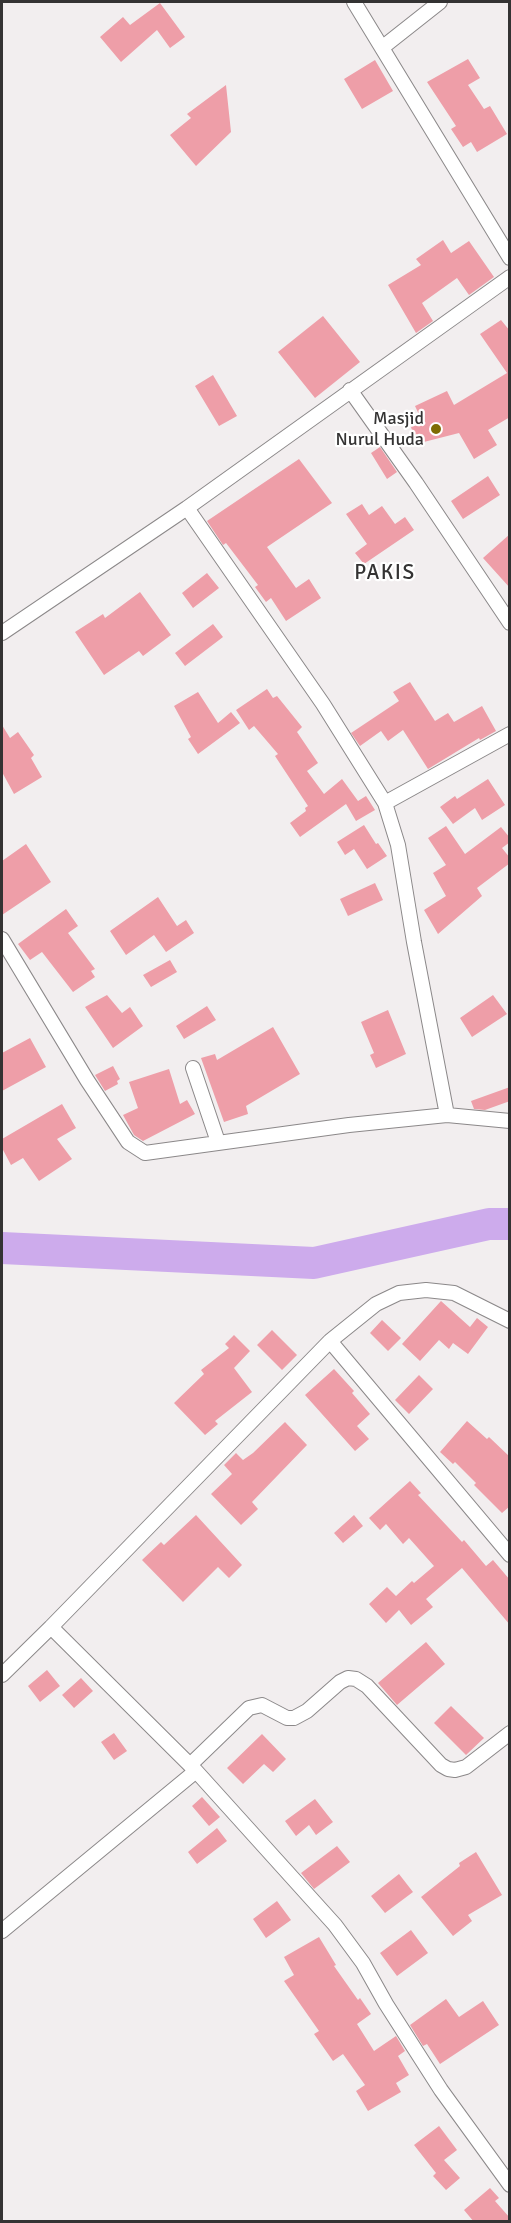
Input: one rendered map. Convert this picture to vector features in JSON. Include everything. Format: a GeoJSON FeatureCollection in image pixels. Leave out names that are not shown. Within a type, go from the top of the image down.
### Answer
{"type":"FeatureCollection","features":[{"type":"Feature","properties":{"kind":"street"},"geometry":{"type":"LineString","coordinates":[[354,2],[510,258]]}},
{"type":"Feature","properties":{"kind":"street"},"geometry":{"type":"LineString","coordinates":[[383,47],[440,2]]}},
{"type":"Feature","properties":{"kind":"street"},"geometry":{"type":"LineString","coordinates":[[2,633],[187,508],[510,277]]}},
{"type":"Feature","properties":{"kind":"street"},"geometry":{"type":"LineString","coordinates":[[350,390],[510,623]]}},
{"type":"Feature","properties":{"kind":"street"},"geometry":{"type":"LineString","coordinates":[[187,508],[323,704],[385,803],[398,845],[447,1115]]}},
{"type":"Feature","properties":{"kind":"street"},"geometry":{"type":"LineString","coordinates":[[385,803],[510,734]]}},
{"type":"Feature","properties":{"kind":"street"},"geometry":{"type":"LineString","coordinates":[[2,939],[87,1080],[128,1142],[142,1152],[152,1153],[349,1125],[447,1115],[510,1121]]}},
{"type":"Feature","properties":{"kind":"street"},"geometry":{"type":"LineString","coordinates":[[193,1068],[218,1142]]}},
{"type":"Feature","properties":{"kind":"street"},"geometry":{"type":"LineString","coordinates":[[2,1675],[330,1341],[376,1304],[399,1293],[426,1290],[454,1293],[510,1321]]}},
{"type":"Feature","properties":{"kind":"street"},"geometry":{"type":"LineString","coordinates":[[330,1341],[510,1555]]}},
{"type":"Feature","properties":{"kind":"street"},"geometry":{"type":"LineString","coordinates":[[51,1627],[193,1768],[334,1925],[363,1963],[386,2004],[441,2090],[510,2185]]}},
{"type":"Feature","properties":{"kind":"street"},"geometry":{"type":"LineString","coordinates":[[2,1931],[193,1768],[249,1708],[262,1705],[287,1718],[294,1718],[307,1711],[340,1682],[348,1678],[356,1680],[367,1686],[441,1765],[455,1770],[466,1767],[510,1733]]}},
{"type":"Feature","properties":{"kind":"building"},"geometry":{"type":"Polygon","coordinates":[[[160,3],[185,37],[170,48],[157,30],[121,62],[100,37],[123,17],[130,25],[160,3]]]}},
{"type":"Feature","properties":{"kind":"building"},"geometry":{"type":"Polygon","coordinates":[[[468,59],[480,78],[468,85],[484,109],[490,106],[507,134],[477,152],[471,142],[463,147],[451,129],[456,126],[427,82],[468,59]]]}},
{"type":"Feature","properties":{"kind":"building"},"geometry":{"type":"Polygon","coordinates":[[[375,60],[393,91],[362,109],[344,79],[375,60]]]}},
{"type":"Feature","properties":{"kind":"building"},"geometry":{"type":"Polygon","coordinates":[[[226,85],[231,132],[196,166],[170,135],[191,118],[187,114],[226,85]]]}},
{"type":"Feature","properties":{"kind":"building"},"geometry":{"type":"Polygon","coordinates":[[[443,240],[451,253],[469,241],[494,277],[469,295],[457,278],[422,303],[433,321],[416,333],[388,285],[421,265],[416,259],[443,240]]]}},
{"type":"Feature","properties":{"kind":"building"},"geometry":{"type":"Polygon","coordinates":[[[323,316],[360,362],[315,398],[278,352],[323,316]]]}},
{"type":"Feature","properties":{"kind":"building"},"geometry":{"type":"Polygon","coordinates":[[[501,320],[510,331],[510,417],[488,430],[497,445],[474,459],[459,433],[416,444],[411,427],[423,423],[415,406],[447,391],[454,405],[507,373],[480,334],[501,320]]]}},
{"type":"Feature","properties":{"kind":"building"},"geometry":{"type":"Polygon","coordinates":[[[213,375],[237,416],[219,426],[195,386],[213,375]]]}},
{"type":"Feature","properties":{"kind":"building"},"geometry":{"type":"Polygon","coordinates":[[[380,447],[397,472],[387,479],[371,453],[380,447]]]}},
{"type":"Feature","properties":{"kind":"building"},"geometry":{"type":"Polygon","coordinates":[[[299,459],[332,503],[267,547],[296,588],[309,579],[321,598],[286,621],[271,598],[266,602],[255,587],[258,585],[226,543],[223,545],[207,521],[299,459]]]}},
{"type":"Feature","properties":{"kind":"building"},"geometry":{"type":"Polygon","coordinates":[[[488,476],[500,495],[463,519],[451,501],[488,476]]]}},
{"type":"Feature","properties":{"kind":"building"},"geometry":{"type":"Polygon","coordinates":[[[362,504],[369,515],[382,506],[395,524],[405,517],[414,530],[364,564],[355,553],[367,544],[346,514],[362,504]]]}},
{"type":"Feature","properties":{"kind":"building"},"geometry":{"type":"Polygon","coordinates":[[[510,534],[510,588],[483,558],[510,534]]]}},
{"type":"Feature","properties":{"kind":"building"},"geometry":{"type":"Polygon","coordinates":[[[207,573],[219,588],[193,608],[182,593],[207,573]]]}},
{"type":"Feature","properties":{"kind":"building"},"geometry":{"type":"Polygon","coordinates":[[[140,592],[171,635],[143,656],[139,651],[104,675],[75,632],[103,614],[105,618],[140,592]]]}},
{"type":"Feature","properties":{"kind":"building"},"geometry":{"type":"Polygon","coordinates":[[[213,624],[223,637],[185,666],[175,653],[213,624]]]}},
{"type":"Feature","properties":{"kind":"building"},"geometry":{"type":"Polygon","coordinates":[[[410,682],[435,721],[448,713],[454,722],[482,706],[496,731],[480,740],[479,738],[428,769],[403,730],[388,741],[381,731],[360,746],[351,733],[399,701],[393,692],[410,682]]]}},
{"type":"Feature","properties":{"kind":"building"},"geometry":{"type":"Polygon","coordinates":[[[267,689],[273,698],[277,696],[302,727],[297,732],[318,763],[307,771],[324,794],[342,779],[358,801],[366,796],[375,810],[356,821],[346,804],[300,837],[290,823],[306,811],[305,808],[308,806],[275,756],[278,754],[254,726],[249,730],[236,710],[267,689]]]}},
{"type":"Feature","properties":{"kind":"building"},"geometry":{"type":"Polygon","coordinates":[[[198,692],[218,723],[231,712],[240,723],[198,754],[188,739],[191,737],[174,706],[198,692]]]}},
{"type":"Feature","properties":{"kind":"building"},"geometry":{"type":"Polygon","coordinates":[[[2,725],[10,738],[18,732],[34,755],[31,758],[42,777],[14,794],[2,772],[2,725]]]}},
{"type":"Feature","properties":{"kind":"building"},"geometry":{"type":"Polygon","coordinates":[[[488,779],[505,805],[482,820],[475,808],[453,824],[440,807],[455,796],[457,799],[488,779]]]}},
{"type":"Feature","properties":{"kind":"building"},"geometry":{"type":"Polygon","coordinates":[[[364,825],[387,856],[367,869],[354,849],[345,855],[337,842],[364,825]]]}},
{"type":"Feature","properties":{"kind":"building"},"geometry":{"type":"Polygon","coordinates":[[[446,826],[465,854],[501,827],[510,838],[510,842],[502,848],[510,858],[510,863],[477,888],[482,896],[438,934],[424,910],[446,896],[433,873],[446,865],[428,838],[446,826]]]}},
{"type":"Feature","properties":{"kind":"building"},"geometry":{"type":"Polygon","coordinates":[[[26,844],[51,882],[2,915],[2,861],[26,844]]]}},
{"type":"Feature","properties":{"kind":"building"},"geometry":{"type":"Polygon","coordinates":[[[375,883],[383,900],[348,916],[340,899],[375,883]]]}},
{"type":"Feature","properties":{"kind":"building"},"geometry":{"type":"Polygon","coordinates":[[[158,897],[177,926],[186,920],[194,933],[166,952],[154,935],[126,955],[110,931],[158,897]]]}},
{"type":"Feature","properties":{"kind":"building"},"geometry":{"type":"Polygon","coordinates":[[[66,909],[78,926],[68,933],[95,969],[91,971],[95,977],[73,992],[42,952],[30,960],[18,944],[66,909]]]}},
{"type":"Feature","properties":{"kind":"building"},"geometry":{"type":"Polygon","coordinates":[[[170,960],[177,972],[151,987],[143,975],[170,960]]]}},
{"type":"Feature","properties":{"kind":"building"},"geometry":{"type":"Polygon","coordinates":[[[107,995],[122,1013],[130,1007],[143,1026],[113,1048],[85,1007],[107,995]]]}},
{"type":"Feature","properties":{"kind":"building"},"geometry":{"type":"Polygon","coordinates":[[[493,995],[507,1014],[472,1037],[460,1018],[493,995]]]}},
{"type":"Feature","properties":{"kind":"building"},"geometry":{"type":"Polygon","coordinates":[[[207,1006],[216,1020],[184,1039],[176,1026],[207,1006]]]}},
{"type":"Feature","properties":{"kind":"building"},"geometry":{"type":"Polygon","coordinates":[[[388,1010],[406,1054],[376,1068],[370,1055],[374,1053],[361,1022],[388,1010]]]}},
{"type":"Feature","properties":{"kind":"building"},"geometry":{"type":"Polygon","coordinates":[[[273,1027],[300,1074],[246,1106],[248,1114],[224,1122],[201,1058],[215,1054],[217,1060],[273,1027]]]}},
{"type":"Feature","properties":{"kind":"building"},"geometry":{"type":"Polygon","coordinates":[[[30,1038],[46,1067],[2,1091],[2,1053],[30,1038]]]}},
{"type":"Feature","properties":{"kind":"building"},"geometry":{"type":"Polygon","coordinates":[[[113,1066],[120,1079],[117,1081],[118,1084],[105,1091],[95,1075],[113,1066]]]}},
{"type":"Feature","properties":{"kind":"building"},"geometry":{"type":"Polygon","coordinates":[[[169,1069],[180,1104],[187,1100],[195,1114],[143,1141],[134,1135],[123,1115],[138,1108],[129,1082],[169,1069]]]}},
{"type":"Feature","properties":{"kind":"building"},"geometry":{"type":"Polygon","coordinates":[[[510,1087],[510,1101],[485,1110],[474,1109],[471,1101],[510,1087]]]}},
{"type":"Feature","properties":{"kind":"building"},"geometry":{"type":"Polygon","coordinates":[[[62,1104],[76,1128],[57,1139],[72,1159],[39,1181],[23,1158],[11,1165],[2,1148],[2,1139],[62,1104]]]}},
{"type":"Feature","properties":{"kind":"building"},"geometry":{"type":"Polygon","coordinates":[[[441,1301],[470,1327],[477,1318],[488,1327],[468,1354],[453,1343],[449,1349],[439,1340],[420,1361],[402,1344],[441,1301]]]}},
{"type":"Feature","properties":{"kind":"building"},"geometry":{"type":"Polygon","coordinates":[[[382,1320],[401,1338],[388,1351],[370,1333],[382,1320]]]}},
{"type":"Feature","properties":{"kind":"building"},"geometry":{"type":"Polygon","coordinates":[[[272,1330],[297,1355],[282,1370],[257,1345],[272,1330]]]}},
{"type":"Feature","properties":{"kind":"building"},"geometry":{"type":"Polygon","coordinates":[[[234,1335],[250,1351],[234,1368],[252,1392],[215,1421],[218,1424],[205,1435],[174,1403],[204,1374],[201,1370],[229,1348],[225,1344],[234,1335]]]}},
{"type":"Feature","properties":{"kind":"building"},"geometry":{"type":"Polygon","coordinates":[[[334,1369],[354,1391],[352,1393],[370,1414],[357,1426],[369,1439],[355,1451],[305,1395],[334,1369]]]}},
{"type":"Feature","properties":{"kind":"building"},"geometry":{"type":"Polygon","coordinates":[[[419,1375],[433,1389],[409,1414],[395,1400],[419,1375]]]}},
{"type":"Feature","properties":{"kind":"building"},"geometry":{"type":"Polygon","coordinates":[[[467,1421],[487,1439],[489,1437],[510,1457],[510,1506],[502,1513],[455,1462],[453,1464],[440,1452],[467,1421]]]}},
{"type":"Feature","properties":{"kind":"building"},"geometry":{"type":"Polygon","coordinates":[[[285,1422],[307,1445],[252,1502],[258,1509],[241,1525],[211,1494],[232,1474],[224,1465],[236,1453],[243,1460],[285,1422]]]}},
{"type":"Feature","properties":{"kind":"building"},"geometry":{"type":"Polygon","coordinates":[[[410,1481],[421,1493],[418,1495],[462,1542],[464,1540],[486,1566],[493,1560],[510,1580],[510,1625],[462,1568],[426,1599],[433,1607],[411,1625],[399,1610],[386,1623],[369,1604],[387,1587],[396,1596],[412,1581],[414,1583],[434,1566],[409,1538],[403,1544],[386,1524],[380,1530],[369,1518],[410,1481]]]}},
{"type":"Feature","properties":{"kind":"building"},"geometry":{"type":"Polygon","coordinates":[[[196,1515],[242,1565],[229,1578],[218,1567],[183,1602],[142,1560],[161,1542],[164,1545],[196,1515]]]}},
{"type":"Feature","properties":{"kind":"building"},"geometry":{"type":"Polygon","coordinates":[[[354,1515],[363,1526],[343,1543],[334,1533],[354,1515]]]}},
{"type":"Feature","properties":{"kind":"building"},"geometry":{"type":"Polygon","coordinates":[[[426,1642],[445,1664],[397,1705],[378,1683],[426,1642]]]}},
{"type":"Feature","properties":{"kind":"building"},"geometry":{"type":"Polygon","coordinates":[[[47,1670],[60,1686],[40,1702],[28,1686],[47,1670]]]}},
{"type":"Feature","properties":{"kind":"building"},"geometry":{"type":"Polygon","coordinates":[[[81,1678],[93,1691],[74,1708],[62,1695],[81,1678]]]}},
{"type":"Feature","properties":{"kind":"building"},"geometry":{"type":"Polygon","coordinates":[[[451,1706],[484,1738],[466,1755],[434,1723],[451,1706]]]}},
{"type":"Feature","properties":{"kind":"building"},"geometry":{"type":"Polygon","coordinates":[[[114,1733],[127,1751],[114,1760],[101,1742],[114,1733]]]}},
{"type":"Feature","properties":{"kind":"building"},"geometry":{"type":"Polygon","coordinates":[[[262,1734],[286,1759],[273,1772],[264,1764],[243,1784],[227,1768],[262,1734]]]}},
{"type":"Feature","properties":{"kind":"building"},"geometry":{"type":"Polygon","coordinates":[[[202,1797],[220,1817],[209,1826],[192,1806],[202,1797]]]}},
{"type":"Feature","properties":{"kind":"building"},"geometry":{"type":"Polygon","coordinates":[[[315,1799],[333,1822],[316,1835],[309,1825],[296,1836],[285,1821],[315,1799]]]}},
{"type":"Feature","properties":{"kind":"building"},"geometry":{"type":"Polygon","coordinates":[[[217,1828],[227,1841],[197,1864],[188,1852],[217,1828]]]}},
{"type":"Feature","properties":{"kind":"building"},"geometry":{"type":"Polygon","coordinates":[[[337,1846],[350,1862],[314,1889],[301,1873],[337,1846]]]}},
{"type":"Feature","properties":{"kind":"building"},"geometry":{"type":"Polygon","coordinates":[[[476,1852],[502,1895],[468,1915],[472,1921],[453,1936],[421,1897],[460,1866],[459,1863],[476,1852]]]}},
{"type":"Feature","properties":{"kind":"building"},"geometry":{"type":"Polygon","coordinates":[[[399,1874],[413,1892],[385,1913],[371,1896],[399,1874]]]}},
{"type":"Feature","properties":{"kind":"building"},"geometry":{"type":"Polygon","coordinates":[[[277,1901],[291,1920],[266,1938],[253,1919],[277,1901]]]}},
{"type":"Feature","properties":{"kind":"building"},"geometry":{"type":"Polygon","coordinates":[[[411,1930],[428,1953],[397,1976],[380,1953],[411,1930]]]}},
{"type":"Feature","properties":{"kind":"building"},"geometry":{"type":"Polygon","coordinates":[[[319,1937],[336,1965],[334,1966],[371,2014],[357,2024],[374,2051],[396,2036],[405,2051],[398,2056],[409,2075],[396,2083],[401,2092],[368,2111],[356,2091],[365,2085],[343,2054],[333,2061],[314,2034],[319,2031],[284,1981],[294,1975],[284,1957],[319,1937]]]}},
{"type":"Feature","properties":{"kind":"building"},"geometry":{"type":"Polygon","coordinates":[[[446,1999],[459,2017],[483,2001],[499,2025],[440,2064],[427,2044],[423,2046],[410,2025],[446,1999]]]}},
{"type":"Feature","properties":{"kind":"building"},"geometry":{"type":"Polygon","coordinates":[[[439,2126],[457,2150],[444,2160],[460,2178],[446,2190],[433,2176],[436,2173],[414,2145],[439,2126]]]}},
{"type":"Feature","properties":{"kind":"building"},"geometry":{"type":"Polygon","coordinates":[[[490,2188],[499,2198],[495,2201],[510,2218],[510,2222],[474,2222],[464,2210],[490,2188]]]}},
{"type":"Feature","properties":{"kind":"waterway"},"geometry":{"type":"LineString","coordinates":[[2,1248],[314,1263],[489,1224],[510,1224]]}},
{"type":"Feature","properties":{"kind":"place","name":"Masjid Nurul Huda"},"geometry":{"type":"Point","coordinates":[436,429]}},
{"type":"Feature","properties":{"kind":"district","name":"PAKIS"},"geometry":{"type":"Point","coordinates":[385,573]}}]}
